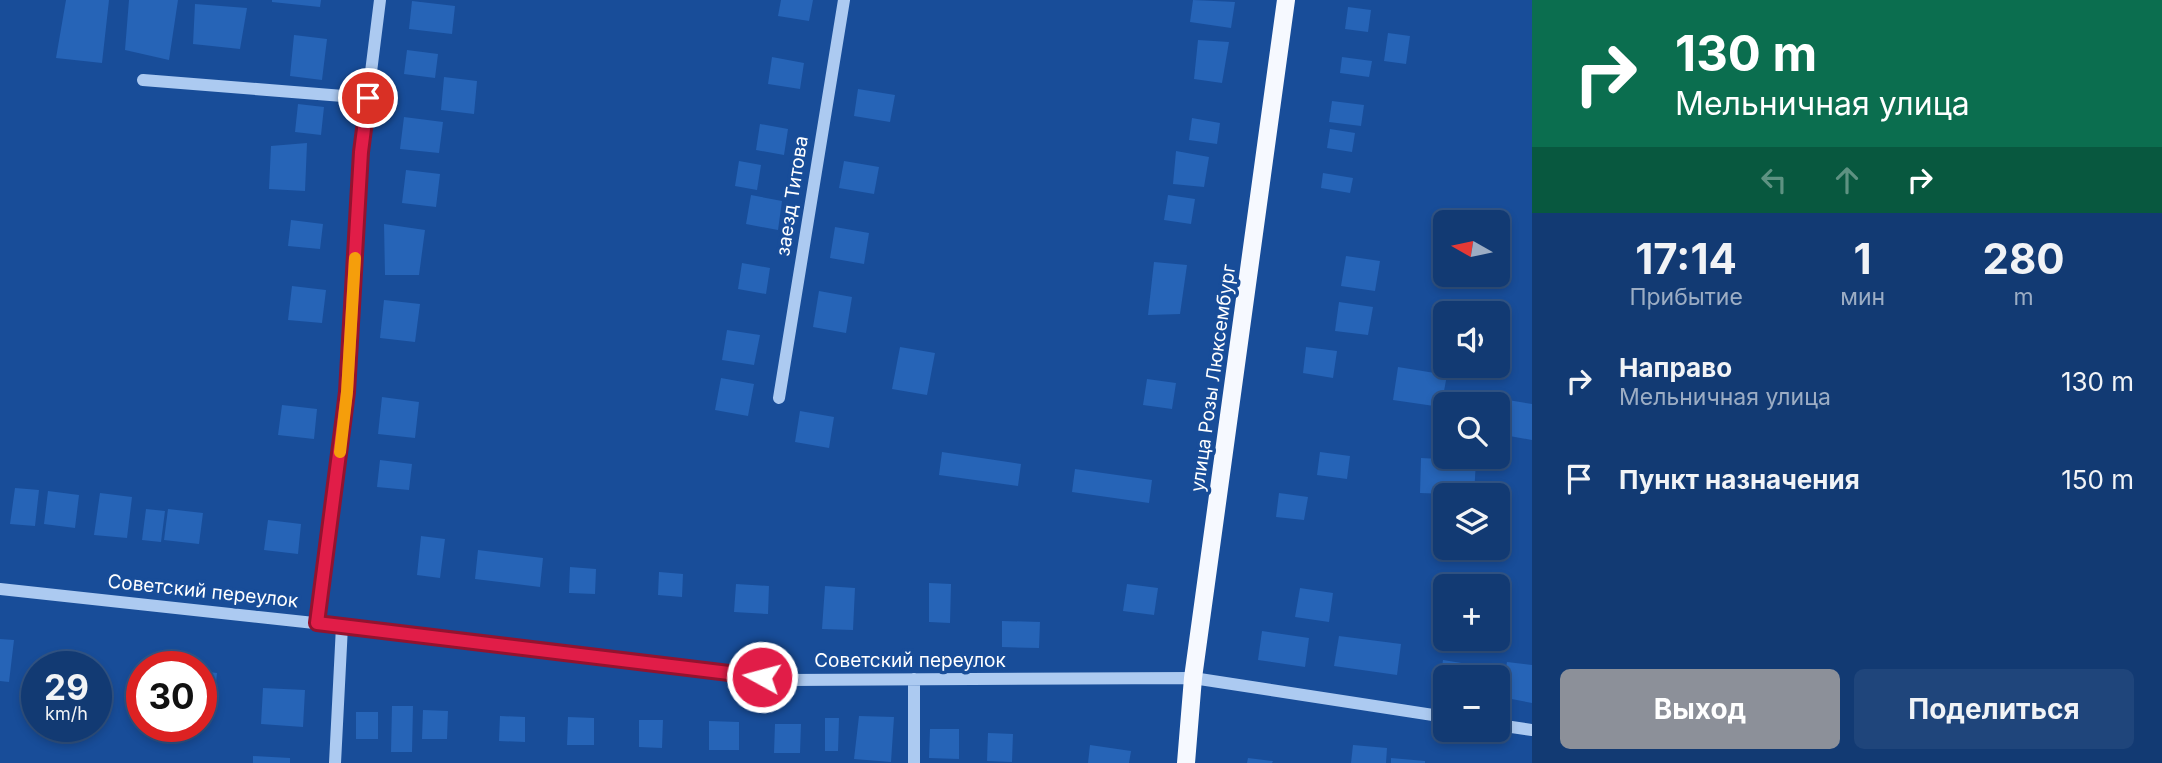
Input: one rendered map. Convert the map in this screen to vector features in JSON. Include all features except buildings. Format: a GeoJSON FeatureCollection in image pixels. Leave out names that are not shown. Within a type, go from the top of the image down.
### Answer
{"type":"FeatureCollection","features":[{"type":"Feature","properties":{"kind":"main road","name":"улица Розы Люксембург"},"geometry":{"type":"LineString","coordinates":[[1186,763],[1194,678],[1286,0]]}},
{"type":"Feature","properties":{"kind":"street"},"geometry":{"type":"LineString","coordinates":[[317,623],[347,392],[361,152],[380,0]]}},
{"type":"Feature","properties":{"kind":"street","name":"заезд Титова"},"geometry":{"type":"LineString","coordinates":[[779,398],[844,0]]}},
{"type":"Feature","properties":{"kind":"street"},"geometry":{"type":"LineString","coordinates":[[142,80],[368,98]]}},
{"type":"Feature","properties":{"kind":"street","name":"Советский переулок"},"geometry":{"type":"LineString","coordinates":[[0,589],[317,623],[788,680],[1194,678],[1433,715]]}},
{"type":"Feature","properties":{"kind":"street"},"geometry":{"type":"LineString","coordinates":[[335,763],[342,626]]}},
{"type":"Feature","properties":{"kind":"street"},"geometry":{"type":"LineString","coordinates":[[914,680],[914,763]]}},
{"type":"Feature","properties":{"kind":"street"},"geometry":{"type":"LineString","coordinates":[[1510,726],[1532,730]]}},
{"type":"Feature","properties":{"kind":"slow traffic"},"geometry":{"type":"LineString","coordinates":[[340,452],[347,392],[355,258]]}},
{"type":"Feature","properties":{"kind":"route"},"geometry":{"type":"LineString","coordinates":[[368,98],[361,152],[347,392],[317,623],[762,677]]}}]}
